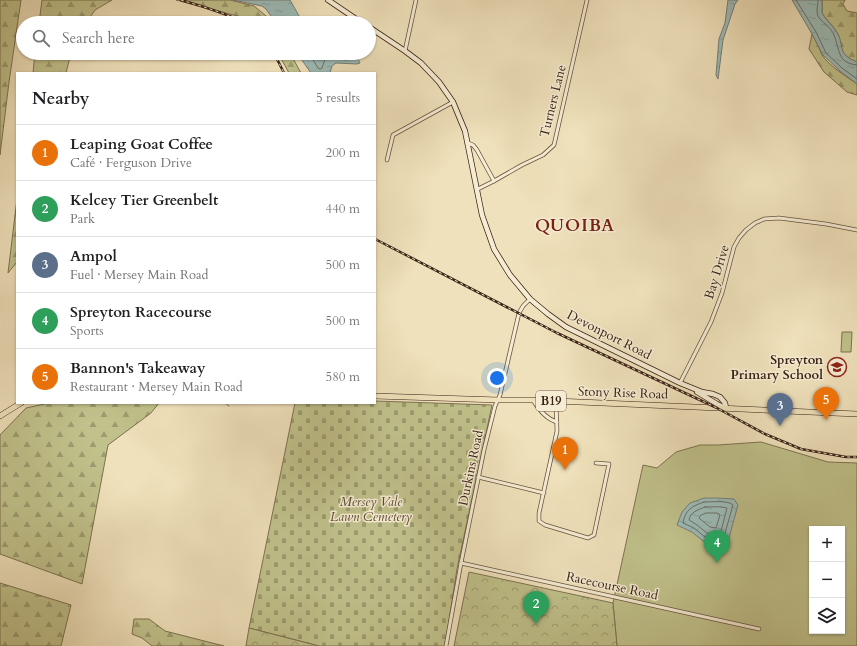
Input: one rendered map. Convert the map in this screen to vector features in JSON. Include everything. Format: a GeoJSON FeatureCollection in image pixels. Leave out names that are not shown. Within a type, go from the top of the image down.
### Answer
{"type":"FeatureCollection","features":[{"type":"Feature","properties":{"kind":"main road"},"geometry":{"type":"LineString","coordinates":[[328,0],[352,16]]}},
{"type":"Feature","properties":{"kind":"main road","name":"Devonport Road"},"geometry":{"type":"LineString","coordinates":[[376,31],[405,50],[421,63],[439,82],[453,102],[465,131],[478,189],[482,215],[494,249],[510,275],[530,299],[566,327],[680,383],[702,392],[713,394],[725,403],[726,408]]}},
{"type":"Feature","properties":{"kind":"main road","name":"Stony Rise Road"},"geometry":{"type":"LineString","coordinates":[[376,396],[533,400],[726,408]]}},
{"type":"Feature","properties":{"kind":"main road"},"geometry":{"type":"LineString","coordinates":[[0,416],[19,404]]}},
{"type":"Feature","properties":{"kind":"main road","name":"B19"},"geometry":{"type":"LineString","coordinates":[[726,408],[857,414]]}},
{"type":"Feature","properties":{"kind":"street"},"geometry":{"type":"LineString","coordinates":[[405,50],[416,0]]}},
{"type":"Feature","properties":{"kind":"street","name":"Turners Lane"},"geometry":{"type":"LineString","coordinates":[[478,189],[543,155],[554,145],[588,0]]}},
{"type":"Feature","properties":{"kind":"street"},"geometry":{"type":"LineString","coordinates":[[387,160],[393,135],[453,102]]}},
{"type":"Feature","properties":{"kind":"street","name":"Devonport Road"},"geometry":{"type":"LineString","coordinates":[[468,144],[473,145],[494,181]]}},
{"type":"Feature","properties":{"kind":"street","name":"Bay Drive"},"geometry":{"type":"LineString","coordinates":[[680,383],[711,322],[722,293],[734,247],[746,230],[755,223],[764,219],[779,218],[826,224],[857,230]]}},
{"type":"Feature","properties":{"kind":"street","name":"Durkins Road"},"geometry":{"type":"LineString","coordinates":[[446,646],[484,450],[519,313],[530,299]]}},
{"type":"Feature","properties":{"kind":"street"},"geometry":{"type":"LineString","coordinates":[[533,400],[537,407],[548,418],[556,422]]}},
{"type":"Feature","properties":{"kind":"street"},"geometry":{"type":"LineString","coordinates":[[556,402],[557,431],[539,513],[539,521],[545,525],[588,538],[594,535],[609,464],[596,462]]}},
{"type":"Feature","properties":{"kind":"street"},"geometry":{"type":"LineString","coordinates":[[478,478],[544,493]]}},
{"type":"Feature","properties":{"kind":"street","name":"Racecourse Road"},"geometry":{"type":"LineString","coordinates":[[461,563],[759,629]]}},
{"type":"Feature","properties":{"kind":"green space"},"geometry":{"type":"Polygon","coordinates":[[[0,0],[21,0],[19,16],[16,16],[16,34],[0,155],[0,0]]]}},
{"type":"Feature","properties":{"kind":"green space"},"geometry":{"type":"Polygon","coordinates":[[[42,0],[112,0],[95,10],[91,16],[40,16],[42,0]]]}},
{"type":"Feature","properties":{"kind":"green space"},"geometry":{"type":"Polygon","coordinates":[[[176,0],[230,0],[254,6],[266,16],[237,16],[176,0]]]}},
{"type":"Feature","properties":{"kind":"green space"},"geometry":{"type":"Polygon","coordinates":[[[822,0],[845,0],[843,4],[847,11],[857,13],[857,62],[844,54],[838,34],[822,13],[822,0]]]}},
{"type":"Feature","properties":{"kind":"green space"},"geometry":{"type":"Polygon","coordinates":[[[812,34],[825,59],[838,71],[857,84],[857,95],[847,92],[824,72],[809,49],[812,34]]]}},
{"type":"Feature","properties":{"kind":"green space"},"geometry":{"type":"Polygon","coordinates":[[[34,60],[69,60],[66,72],[33,72],[34,60]]]}},
{"type":"Feature","properties":{"kind":"green space"},"geometry":{"type":"Polygon","coordinates":[[[282,60],[294,60],[300,72],[288,72],[282,60]]]}},
{"type":"Feature","properties":{"kind":"green space"},"geometry":{"type":"Polygon","coordinates":[[[16,207],[16,263],[8,273],[16,207]]]}},
{"type":"Feature","properties":{"kind":"green space"},"geometry":{"type":"Polygon","coordinates":[[[842,332],[852,332],[851,352],[841,352],[842,332]]]}},
{"type":"Feature","properties":{"kind":"green space","name":"Mersey Vale Lawn Cemetery"},"geometry":{"type":"Polygon","coordinates":[[[376,401],[492,405],[457,569],[445,646],[319,646],[249,628],[295,404],[376,404],[376,401]]]}},
{"type":"Feature","properties":{"kind":"green space"},"geometry":{"type":"Polygon","coordinates":[[[44,404],[158,404],[151,413],[108,445],[82,584],[0,554],[0,435],[26,408],[44,404]]]}},
{"type":"Feature","properties":{"kind":"green space"},"geometry":{"type":"Polygon","coordinates":[[[761,442],[828,462],[857,463],[857,646],[617,646],[613,603],[643,465],[657,468],[676,452],[700,445],[761,442]]]}},
{"type":"Feature","properties":{"kind":"green space"},"geometry":{"type":"Polygon","coordinates":[[[469,572],[613,603],[617,646],[454,646],[469,572]]]}},
{"type":"Feature","properties":{"kind":"green space"},"geometry":{"type":"Polygon","coordinates":[[[0,583],[71,605],[61,646],[0,646],[0,583]]]}},
{"type":"Feature","properties":{"kind":"green space"},"geometry":{"type":"Polygon","coordinates":[[[134,619],[149,619],[165,631],[224,646],[152,646],[142,638],[132,634],[134,619]]]}},
{"type":"Feature","properties":{"kind":"green space"},"geometry":{"type":"Polygon","coordinates":[[[249,628],[319,646],[246,646],[249,628]]]}},
{"type":"Feature","properties":{"kind":"water"},"geometry":{"type":"Polygon","coordinates":[[[233,0],[290,0],[299,16],[271,16],[262,6],[233,0]]]}},
{"type":"Feature","properties":{"kind":"water"},"geometry":{"type":"Polygon","coordinates":[[[728,0],[738,0],[735,4],[723,40],[718,79],[716,75],[719,39],[725,23],[728,0]]]}},
{"type":"Feature","properties":{"kind":"water"},"geometry":{"type":"Polygon","coordinates":[[[792,0],[822,0],[822,13],[839,36],[843,52],[850,59],[857,62],[857,84],[823,55],[792,0]]]}},
{"type":"Feature","properties":{"kind":"water"},"geometry":{"type":"Polygon","coordinates":[[[302,60],[358,60],[360,63],[336,63],[332,66],[330,72],[310,72],[302,60]]]}},
{"type":"Feature","properties":{"kind":"water"},"geometry":{"type":"Polygon","coordinates":[[[704,498],[734,499],[738,505],[727,545],[703,541],[692,532],[677,525],[682,512],[690,503],[704,498]]]}},
{"type":"Feature","properties":{"kind":"railway"},"geometry":{"type":"LineString","coordinates":[[181,0],[230,16]]}},
{"type":"Feature","properties":{"kind":"railway"},"geometry":{"type":"LineString","coordinates":[[278,60],[284,72]]}},
{"type":"Feature","properties":{"kind":"railway"},"geometry":{"type":"LineString","coordinates":[[376,240],[557,333],[717,408],[765,434],[801,449],[846,457],[857,457]]}},
{"type":"Feature","properties":{"kind":"place","name":"Spreyton Primary School"},"geometry":{"type":"Point","coordinates":[837,367]}},
{"type":"Feature","properties":{"kind":"place","name":"Bannon's Takeaway"},"geometry":{"type":"Point","coordinates":[826,420]}},
{"type":"Feature","properties":{"kind":"place","name":"Ampol"},"geometry":{"type":"Point","coordinates":[780,426]}},
{"type":"Feature","properties":{"kind":"place","name":"Leaping Goat Coffee"},"geometry":{"type":"Point","coordinates":[565,470]}},
{"type":"Feature","properties":{"kind":"place","name":"Spreyton Racecourse"},"geometry":{"type":"Point","coordinates":[717,563]}},
{"type":"Feature","properties":{"kind":"place","name":"Kelcey Tier Greenbelt"},"geometry":{"type":"Point","coordinates":[536,624]}},
{"type":"Feature","properties":{"kind":"district","name":"QUOIBA"},"geometry":{"type":"Point","coordinates":[575,225]}}]}
